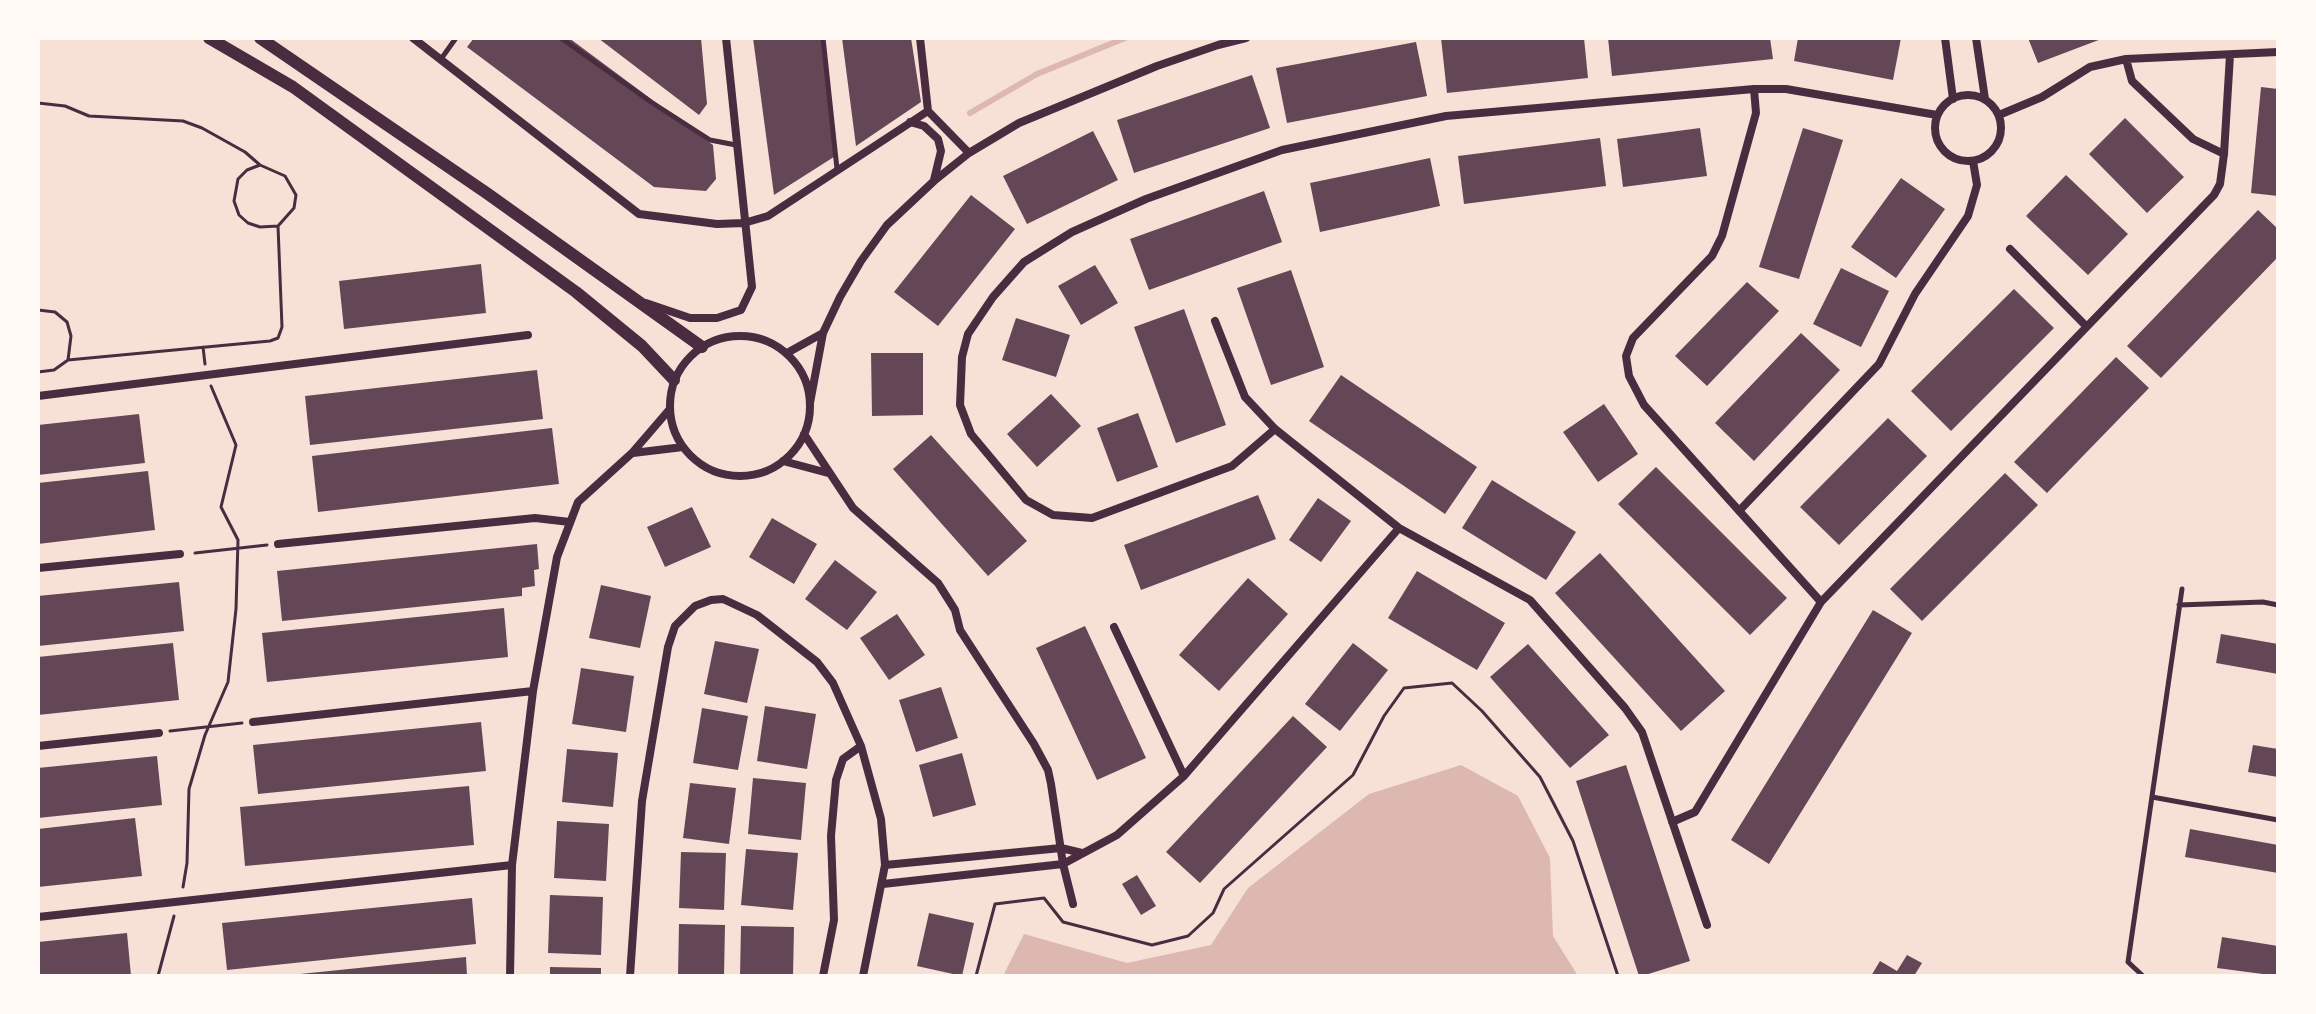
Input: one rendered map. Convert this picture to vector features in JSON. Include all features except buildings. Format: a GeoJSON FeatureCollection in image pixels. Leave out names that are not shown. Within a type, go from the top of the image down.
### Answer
{"type":"FeatureCollection","features":[{"type":"Feature","properties":{"kind":"street"},"geometry":{"type":"LineString","coordinates":[[209,38],[293,87],[576,292],[642,346],[674,380]]}},
{"type":"Feature","properties":{"kind":"street"},"geometry":{"type":"LineString","coordinates":[[260,38],[463,176],[702,347]]}},
{"type":"Feature","properties":{"kind":"street"},"geometry":{"type":"LineString","coordinates":[[413,38],[639,214],[717,224],[744,223],[768,216],[928,111]]}},
{"type":"Feature","properties":{"kind":"street"},"geometry":{"type":"LineString","coordinates":[[634,299],[690,318],[717,318],[741,310],[752,287],[726,38]]}},
{"type":"Feature","properties":{"kind":"street"},"geometry":{"type":"LineString","coordinates":[[920,38],[928,111],[969,153]]}},
{"type":"Feature","properties":{"kind":"street"},"geometry":{"type":"LineString","coordinates":[[810,403],[803,376],[787,353],[767,341],[745,336],[723,338],[702,347],[686,361],[674,380],[669,410],[673,430],[683,447],[704,465],[730,475],[749,475],[767,471],[783,461],[804,434],[810,403],[823,333],[861,261],[887,225],[934,181],[969,153],[1019,123],[1205,49],[1246,38]]}},
{"type":"Feature","properties":{"kind":"street"},"geometry":{"type":"LineString","coordinates":[[1945,38],[1953,99]]}},
{"type":"Feature","properties":{"kind":"street"},"geometry":{"type":"LineString","coordinates":[[1976,38],[1985,99],[1999,115],[2002,125],[1997,145],[1982,158],[1973,161],[1953,158],[1945,152],[1935,135],[1937,115],[1953,99],[1964,95],[1985,99]]}},
{"type":"Feature","properties":{"kind":"street"},"geometry":{"type":"LineString","coordinates":[[1999,115],[2042,97],[2090,67],[2126,59],[2278,52]]}},
{"type":"Feature","properties":{"kind":"street"},"geometry":{"type":"LineString","coordinates":[[1672,822],[1695,812],[1821,602],[2214,195],[2220,184],[2224,154],[2230,55]]}},
{"type":"Feature","properties":{"kind":"street"},"geometry":{"type":"LineString","coordinates":[[2126,59],[2132,81],[2193,139],[2224,154]]}},
{"type":"Feature","properties":{"kind":"street"},"geometry":{"type":"LineString","coordinates":[[1275,429],[1232,466],[1092,518],[1053,515],[1026,500],[971,434],[960,405],[962,357],[968,334],[993,297],[1024,262],[1072,232],[1146,199],[1282,150],[1446,116],[1754,89],[1786,89],[1937,115]]}},
{"type":"Feature","properties":{"kind":"street"},"geometry":{"type":"LineString","coordinates":[[1754,89],[1756,113],[1722,236],[1712,256],[1633,338],[1626,356],[1629,376],[1644,405],[1821,602]]}},
{"type":"Feature","properties":{"kind":"street"},"geometry":{"type":"LineString","coordinates":[[910,122],[924,126],[938,139],[941,151],[934,181]]}},
{"type":"Feature","properties":{"kind":"street"},"geometry":{"type":"LineString","coordinates":[[1739,511],[1879,364],[1915,294],[1968,216],[1977,185],[1973,161]]}},
{"type":"Feature","properties":{"kind":"street"},"geometry":{"type":"LineString","coordinates":[[2010,249],[2086,326]]}},
{"type":"Feature","properties":{"kind":"street"},"geometry":{"type":"LineString","coordinates":[[576,292],[593,270]]}},
{"type":"Feature","properties":{"kind":"street"},"geometry":{"type":"LineString","coordinates":[[1215,321],[1245,397],[1275,429],[1399,528],[1530,600],[1642,732],[1707,925]]}},
{"type":"Feature","properties":{"kind":"street"},"geometry":{"type":"LineString","coordinates":[[787,353],[823,333]]}},
{"type":"Feature","properties":{"kind":"street"},"geometry":{"type":"LineString","coordinates":[[38,396],[528,335]]}},
{"type":"Feature","properties":{"kind":"street"},"geometry":{"type":"LineString","coordinates":[[510,976],[512,865],[533,691],[557,557],[578,502],[632,453],[669,410]]}},
{"type":"Feature","properties":{"kind":"street"},"geometry":{"type":"LineString","coordinates":[[804,434],[853,508],[938,583],[955,610],[960,630],[1034,744],[1048,770],[1063,864],[1073,904]]}},
{"type":"Feature","properties":{"kind":"street"},"geometry":{"type":"LineString","coordinates":[[632,453],[683,447]]}},
{"type":"Feature","properties":{"kind":"street"},"geometry":{"type":"LineString","coordinates":[[783,461],[828,473]]}},
{"type":"Feature","properties":{"kind":"street"},"geometry":{"type":"LineString","coordinates":[[278,544],[535,518],[570,522]]}},
{"type":"Feature","properties":{"kind":"street"},"geometry":{"type":"LineString","coordinates":[[883,884],[1063,864],[1117,835],[1184,776],[1399,528]]}},
{"type":"Feature","properties":{"kind":"street"},"geometry":{"type":"LineString","coordinates":[[38,568],[180,554]]}},
{"type":"Feature","properties":{"kind":"street"},"geometry":{"type":"LineString","coordinates":[[630,976],[642,801],[668,647],[675,626],[695,606],[723,599],[757,615],[817,662],[833,683],[861,746],[881,819],[885,865],[863,976]]}},
{"type":"Feature","properties":{"kind":"street"},"geometry":{"type":"LineString","coordinates":[[1114,627],[1184,776]]}},
{"type":"Feature","properties":{"kind":"street"},"geometry":{"type":"LineString","coordinates":[[253,722],[533,691]]}},
{"type":"Feature","properties":{"kind":"street"},"geometry":{"type":"LineString","coordinates":[[38,746],[159,733]]}},
{"type":"Feature","properties":{"kind":"street"},"geometry":{"type":"LineString","coordinates":[[823,976],[834,920],[831,836],[836,780],[843,759],[861,746]]}},
{"type":"Feature","properties":{"kind":"street"},"geometry":{"type":"LineString","coordinates":[[885,865],[1061,848],[1083,853]]}},
{"type":"Feature","properties":{"kind":"street"},"geometry":{"type":"LineString","coordinates":[[38,917],[174,905],[512,865]]}},
{"type":"Feature","properties":{"kind":"lane"},"geometry":{"type":"LineString","coordinates":[[441,59],[456,38]]}},
{"type":"Feature","properties":{"kind":"lane"},"geometry":{"type":"LineString","coordinates":[[561,38],[710,140],[736,145]]}},
{"type":"Feature","properties":{"kind":"lane"},"geometry":{"type":"LineString","coordinates":[[823,38],[837,169]]}},
{"type":"Feature","properties":{"kind":"lane"},"geometry":{"type":"LineString","coordinates":[[2143,976],[2128,962],[2182,589]]}},
{"type":"Feature","properties":{"kind":"lane"},"geometry":{"type":"LineString","coordinates":[[2179,605],[2263,602],[2278,605]]}},
{"type":"Feature","properties":{"kind":"lane"},"geometry":{"type":"LineString","coordinates":[[2152,797],[2278,820]]}},
{"type":"Feature","properties":{"kind":"path"},"geometry":{"type":"LineString","coordinates":[[38,103],[65,106],[89,116],[183,121],[222,138],[260,165],[285,176],[296,195],[294,208],[278,226],[282,327],[278,338],[68,360],[54,370],[38,372]]}},
{"type":"Feature","properties":{"kind":"path"},"geometry":{"type":"LineString","coordinates":[[260,165],[247,170],[238,179],[234,201],[239,215],[248,223],[260,227],[278,226]]}},
{"type":"Feature","properties":{"kind":"path"},"geometry":{"type":"LineString","coordinates":[[38,310],[55,312],[67,322],[71,336],[68,360]]}},
{"type":"Feature","properties":{"kind":"path"},"geometry":{"type":"LineString","coordinates":[[183,887],[187,863],[189,789],[208,727],[228,682],[236,609],[238,540],[221,507],[236,445],[207,375]]}},
{"type":"Feature","properties":{"kind":"path"},"geometry":{"type":"LineString","coordinates":[[180,554],[278,544]]}},
{"type":"Feature","properties":{"kind":"path"},"geometry":{"type":"LineString","coordinates":[[976,976],[995,904],[1044,898],[1063,922],[1152,945],[1188,936],[1213,913],[1224,889],[1353,775],[1384,716],[1404,688],[1452,683],[1482,711],[1540,777],[1573,841],[1618,976]]}},
{"type":"Feature","properties":{"kind":"path"},"geometry":{"type":"LineString","coordinates":[[159,733],[253,722]]}},
{"type":"Feature","properties":{"kind":"path"},"geometry":{"type":"LineString","coordinates":[[158,976],[174,905]]}},
{"type":"Feature","properties":{"kind":"shaded area"},"geometry":{"type":"Polygon","coordinates":[[[1461,765],[1518,796],[1550,858],[1553,936],[1578,976],[1003,976],[1024,934],[1127,963],[1211,945],[1248,888],[1369,794],[1461,765]]]}},
{"type":"Feature","properties":{"kind":"waterway"},"geometry":{"type":"LineString","coordinates":[[970,113],[1037,74],[1125,38]]}}]}
